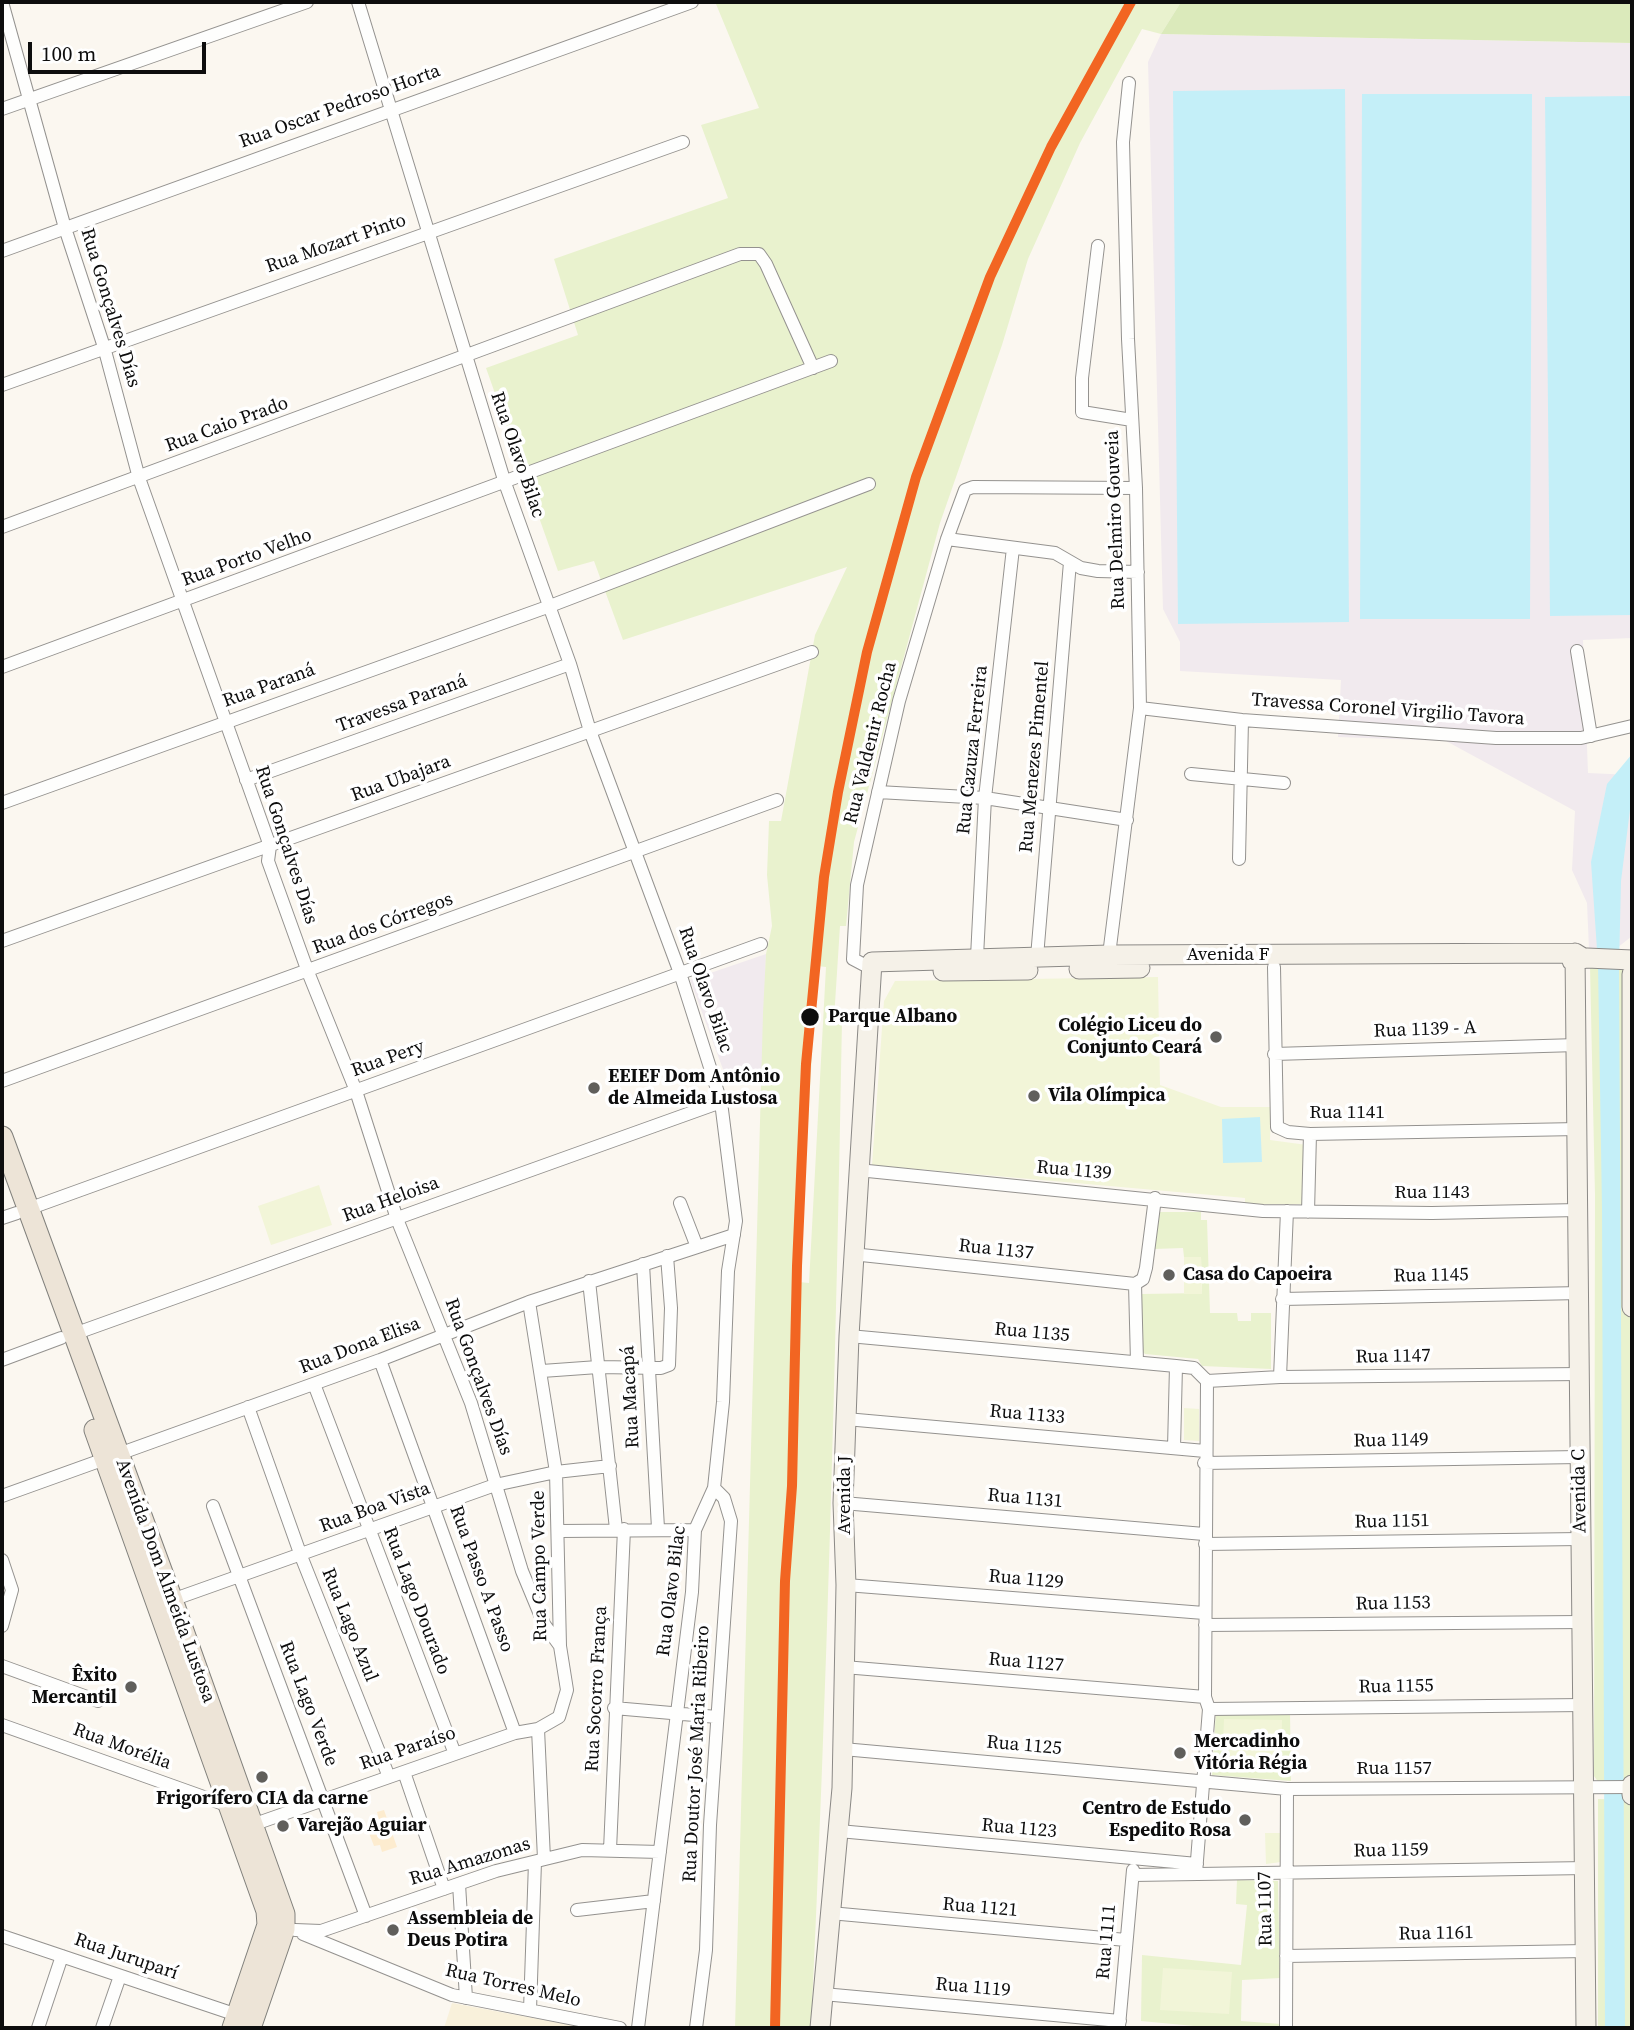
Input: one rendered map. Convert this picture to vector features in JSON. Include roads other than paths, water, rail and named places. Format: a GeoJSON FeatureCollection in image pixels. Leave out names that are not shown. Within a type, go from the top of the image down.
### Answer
{"type":"FeatureCollection","features":[{"type":"Feature","properties":{"kind":"main road","name":"Avenida Dom Almeida Lustosa"},"geometry":{"type":"LineString","coordinates":[[2,1137],[16,1213]]}},
{"type":"Feature","properties":{"kind":"main road","name":"Avenida Dom Almeida Lustosa"},"geometry":{"type":"LineString","coordinates":[[2,1171],[16,1213],[68,1336],[226,1772],[252,1825],[290,1929]]}},
{"type":"Feature","properties":{"kind":"main road","name":"Avenida Dom Almeida Lustosa"},"geometry":{"type":"LineString","coordinates":[[226,1772],[229,1806],[267,1911],[268,1925],[240,2024]]}},
{"type":"Feature","properties":{"kind":"main road"},"geometry":{"type":"LineString","coordinates":[[240,2024],[290,1929]]}},
{"type":"Feature","properties":{"kind":"street","name":"Rua Gonçalves Días"},"geometry":{"type":"LineString","coordinates":[[2,2],[65,228],[104,347],[139,478],[181,603],[270,846],[268,861],[308,972],[356,1091],[397,1219],[471,1404],[522,1572],[544,1624],[560,1646]]}},
{"type":"Feature","properties":{"kind":"street"},"geometry":{"type":"LineString","coordinates":[[2,109],[307,2]]}},
{"type":"Feature","properties":{"kind":"street","name":"Rua Olavo Bilac"},"geometry":{"type":"LineString","coordinates":[[358,2],[505,483],[570,664],[590,731],[680,973],[720,1102],[736,1209],[728,1271],[723,1402],[714,1488],[695,1530],[692,1592],[638,2028]]}},
{"type":"Feature","properties":{"kind":"street","name":"Rua Oscar Pedroso Horta"},"geometry":{"type":"LineString","coordinates":[[2,251],[692,2]]}},
{"type":"Feature","properties":{"kind":"street","name":"Rua Delmiro Gouveia"},"geometry":{"type":"LineString","coordinates":[[1109,955],[1140,708],[1136,488],[1123,142],[1129,83]]}},
{"type":"Feature","properties":{"kind":"street","name":"Rua Mozart Pinto"},"geometry":{"type":"LineString","coordinates":[[2,385],[683,142]]}},
{"type":"Feature","properties":{"kind":"street"},"geometry":{"type":"LineString","coordinates":[[1098,246],[1082,378],[1082,412],[1132,420]]}},
{"type":"Feature","properties":{"kind":"street","name":"Rua Caio Prado"},"geometry":{"type":"LineString","coordinates":[[2,527],[465,358],[740,254],[759,254],[766,264],[813,368]]}},
{"type":"Feature","properties":{"kind":"street","name":"Rua Porto Velho"},"geometry":{"type":"LineString","coordinates":[[2,667],[831,361]]}},
{"type":"Feature","properties":{"kind":"street","name":"Rua Paraná"},"geometry":{"type":"LineString","coordinates":[[2,803],[550,606],[869,484]]}},
{"type":"Feature","properties":{"kind":"street","name":"Rua Valdenir Rocha"},"geometry":{"type":"LineString","coordinates":[[865,963],[857,885],[900,701],[947,539],[967,488],[1136,488]]}},
{"type":"Feature","properties":{"kind":"street"},"geometry":{"type":"LineString","coordinates":[[947,539],[1055,553],[1070,562],[1098,571],[1138,572]]}},
{"type":"Feature","properties":{"kind":"street","name":"Rua Cazuza Ferreira"},"geometry":{"type":"LineString","coordinates":[[977,957],[985,799],[1013,548]]}},
{"type":"Feature","properties":{"kind":"street","name":"Rua Menezes Pimentel"},"geometry":{"type":"LineString","coordinates":[[1037,957],[1070,562]]}},
{"type":"Feature","properties":{"kind":"street"},"geometry":{"type":"LineString","coordinates":[[1577,651],[1591,736]]}},
{"type":"Feature","properties":{"kind":"street","name":"Rua Ubajara"},"geometry":{"type":"LineString","coordinates":[[2,941],[812,652]]}},
{"type":"Feature","properties":{"kind":"street","name":"Travessa Paraná"},"geometry":{"type":"LineString","coordinates":[[246,780],[570,664]]}},
{"type":"Feature","properties":{"kind":"street","name":"Travessa Coronel Virgilio Tavora"},"geometry":{"type":"LineString","coordinates":[[1140,708],[1242,720],[1407,729],[1496,738],[1558,739],[1591,736],[1632,726]]}},
{"type":"Feature","properties":{"kind":"street"},"geometry":{"type":"LineString","coordinates":[[1238,859],[1242,720]]}},
{"type":"Feature","properties":{"kind":"street"},"geometry":{"type":"LineString","coordinates":[[1191,774],[1284,783]]}},
{"type":"Feature","properties":{"kind":"street"},"geometry":{"type":"LineString","coordinates":[[878,792],[985,799],[1127,820]]}},
{"type":"Feature","properties":{"kind":"street","name":"Rua dos Córregos"},"geometry":{"type":"LineString","coordinates":[[2,1081],[777,800]]}},
{"type":"Feature","properties":{"kind":"street","name":"Rua Pery"},"geometry":{"type":"LineString","coordinates":[[16,1213],[761,944]]}},
{"type":"Feature","properties":{"kind":"street","name":"Avenida F"},"geometry":{"type":"LineString","coordinates":[[865,963],[977,957],[1037,957],[1071,963],[1109,955],[1360,959],[1580,958],[1629,964]]}},
{"type":"Feature","properties":{"kind":"street","name":"Avenida C"},"geometry":{"type":"LineString","coordinates":[[1580,958],[1577,1045],[1581,1293],[1581,1622],[1583,1705],[1591,1787],[1587,1868],[1586,2028]]}},
{"type":"Feature","properties":{"kind":"street","name":"Avenida F"},"geometry":{"type":"LineString","coordinates":[[865,963],[898,972],[1071,963],[1274,967],[1360,959]]}},
{"type":"Feature","properties":{"kind":"street","name":"Avenida J"},"geometry":{"type":"LineString","coordinates":[[820,2028],[839,1831],[843,1749],[846,1585],[843,1503],[865,963]]}},
{"type":"Feature","properties":{"kind":"street"},"geometry":{"type":"LineString","coordinates":[[1629,964],[1632,1307]]}},
{"type":"Feature","properties":{"kind":"street","name":"Rua 1141"},"geometry":{"type":"LineString","coordinates":[[1274,967],[1277,1126],[1288,1132],[1310,1134],[1578,1129]]}},
{"type":"Feature","properties":{"kind":"street","name":"Rua 1139 - A"},"geometry":{"type":"LineString","coordinates":[[1274,1054],[1577,1045]]}},
{"type":"Feature","properties":{"kind":"street","name":"Rua Heloisa"},"geometry":{"type":"LineString","coordinates":[[2,1360],[720,1102]]}},
{"type":"Feature","properties":{"kind":"street"},"geometry":{"type":"LineString","coordinates":[[1308,1212],[1310,1134]]}},
{"type":"Feature","properties":{"kind":"street","name":"Rua 1139"},"geometry":{"type":"LineString","coordinates":[[858,1170],[1155,1198],[1170,1203],[1287,1211]]}},
{"type":"Feature","properties":{"kind":"street"},"geometry":{"type":"LineString","coordinates":[[1137,1362],[1135,1284],[1143,1279],[1146,1268],[1155,1198]]}},
{"type":"Feature","properties":{"kind":"street"},"geometry":{"type":"LineString","coordinates":[[680,1203],[697,1248]]}},
{"type":"Feature","properties":{"kind":"street","name":"Rua 1143"},"geometry":{"type":"LineString","coordinates":[[1287,1211],[1578,1210]]}},
{"type":"Feature","properties":{"kind":"street"},"geometry":{"type":"LineString","coordinates":[[1280,1377],[1287,1211]]}},
{"type":"Feature","properties":{"kind":"street","name":"Rua Dona Elisa"},"geometry":{"type":"LineString","coordinates":[[2,1496],[380,1360],[529,1302],[734,1235]]}},
{"type":"Feature","properties":{"kind":"street","name":"Rua 1137"},"geometry":{"type":"LineString","coordinates":[[852,1254],[1135,1284]]}},
{"type":"Feature","properties":{"kind":"street"},"geometry":{"type":"LineString","coordinates":[[542,1371],[598,1367],[667,1367],[671,1362],[671,1308],[667,1256]]}},
{"type":"Feature","properties":{"kind":"street","name":"Rua Macapá"},"geometry":{"type":"LineString","coordinates":[[643,1264],[658,1528]]}},
{"type":"Feature","properties":{"kind":"street","name":"Rua Socorro França"},"geometry":{"type":"LineString","coordinates":[[589,1282],[620,1529],[610,1850]]}},
{"type":"Feature","properties":{"kind":"street","name":"Rua 1145"},"geometry":{"type":"LineString","coordinates":[[1282,1299],[1581,1293]]}},
{"type":"Feature","properties":{"kind":"street","name":"Rua Campo Verde"},"geometry":{"type":"LineString","coordinates":[[529,1302],[556,1472],[560,1531],[560,1646],[567,1690],[559,1717],[538,1729]]}},
{"type":"Feature","properties":{"kind":"street","name":"Rua 1135"},"geometry":{"type":"LineString","coordinates":[[849,1336],[1194,1368],[1207,1381]]}},
{"type":"Feature","properties":{"kind":"street","name":"Rua Passo A Passo"},"geometry":{"type":"LineString","coordinates":[[380,1360],[515,1733]]}},
{"type":"Feature","properties":{"kind":"street"},"geometry":{"type":"LineString","coordinates":[[1174,1448],[1176,1366]]}},
{"type":"Feature","properties":{"kind":"street","name":"Rua 1147"},"geometry":{"type":"LineString","coordinates":[[1207,1381],[1280,1377],[1580,1374]]}},
{"type":"Feature","properties":{"kind":"street"},"geometry":{"type":"LineString","coordinates":[[1196,1869],[1207,1703],[1204,1457],[1207,1381]]}},
{"type":"Feature","properties":{"kind":"street","name":"Rua Lago Dourado"},"geometry":{"type":"LineString","coordinates":[[314,1384],[368,1532],[455,1754]]}},
{"type":"Feature","properties":{"kind":"street","name":"Rua Lago Azul"},"geometry":{"type":"LineString","coordinates":[[248,1407],[301,1556],[389,1777]]}},
{"type":"Feature","properties":{"kind":"street","name":"Rua 1133"},"geometry":{"type":"LineString","coordinates":[[846,1419],[1174,1448],[1204,1457]]}},
{"type":"Feature","properties":{"kind":"street","name":"Rua 1149"},"geometry":{"type":"LineString","coordinates":[[1204,1457],[1579,1457]]}},
{"type":"Feature","properties":{"kind":"street","name":"Rua Boa Vista"},"geometry":{"type":"LineString","coordinates":[[165,1602],[239,1578],[495,1485],[556,1472],[610,1466]]}},
{"type":"Feature","properties":{"kind":"street","name":"Rua Doutor José Maria Ribeiro"},"geometry":{"type":"LineString","coordinates":[[696,2028],[706,1950],[710,1825],[731,1521],[724,1498],[714,1488]]}},
{"type":"Feature","properties":{"kind":"street","name":"Rua 1131"},"geometry":{"type":"LineString","coordinates":[[843,1503],[1204,1539]]}},
{"type":"Feature","properties":{"kind":"street","name":"Rua Lago Verde"},"geometry":{"type":"LineString","coordinates":[[213,1506],[366,1916]]}},
{"type":"Feature","properties":{"kind":"street"},"geometry":{"type":"LineString","coordinates":[[560,1531],[658,1528],[695,1530]]}},
{"type":"Feature","properties":{"kind":"street","name":"Rua 1151"},"geometry":{"type":"LineString","coordinates":[[1204,1539],[1580,1539]]}},
{"type":"Feature","properties":{"kind":"street"},"geometry":{"type":"LineString","coordinates":[[2,1560],[12,1590],[2,1626]]}},
{"type":"Feature","properties":{"kind":"street","name":"Rua 1129"},"geometry":{"type":"LineString","coordinates":[[846,1585],[1205,1619]]}},
{"type":"Feature","properties":{"kind":"street","name":"Rua 1153"},"geometry":{"type":"LineString","coordinates":[[1205,1619],[1581,1622]]}},
{"type":"Feature","properties":{"kind":"street"},"geometry":{"type":"LineString","coordinates":[[2,1667],[98,1701]]}},
{"type":"Feature","properties":{"kind":"street","name":"Rua 1127"},"geometry":{"type":"LineString","coordinates":[[844,1667],[1207,1703]]}},
{"type":"Feature","properties":{"kind":"street","name":"Rua 1155"},"geometry":{"type":"LineString","coordinates":[[1207,1703],[1583,1705]]}},
{"type":"Feature","properties":{"kind":"street"},"geometry":{"type":"LineString","coordinates":[[614,1708],[718,1717]]}},
{"type":"Feature","properties":{"kind":"street","name":"Rua Morélia"},"geometry":{"type":"LineString","coordinates":[[2,1725],[229,1806]]}},
{"type":"Feature","properties":{"kind":"street"},"geometry":{"type":"LineString","coordinates":[[530,2010],[539,1860],[538,1729]]}},
{"type":"Feature","properties":{"kind":"street","name":"Rua Paraíso"},"geometry":{"type":"LineString","coordinates":[[252,1825],[515,1733],[538,1729]]}},
{"type":"Feature","properties":{"kind":"street","name":"Rua 1125"},"geometry":{"type":"LineString","coordinates":[[843,1749],[1202,1782]]}},
{"type":"Feature","properties":{"kind":"street"},"geometry":{"type":"LineString","coordinates":[[404,1772],[444,1889]]}},
{"type":"Feature","properties":{"kind":"street","name":"Rua 1157"},"geometry":{"type":"LineString","coordinates":[[1202,1782],[1287,1789],[1591,1787],[1630,1793]]}},
{"type":"Feature","properties":{"kind":"street","name":"Rua 1107"},"geometry":{"type":"LineString","coordinates":[[1286,2028],[1287,1789]]}},
{"type":"Feature","properties":{"kind":"street","name":"Rua 1123"},"geometry":{"type":"LineString","coordinates":[[839,1831],[1133,1859],[1196,1869]]}},
{"type":"Feature","properties":{"kind":"street","name":"Rua Amazonas"},"geometry":{"type":"LineString","coordinates":[[290,1929],[321,1931],[459,1884],[582,1850],[660,1852]]}},
{"type":"Feature","properties":{"kind":"street","name":"Rua 1111"},"geometry":{"type":"LineString","coordinates":[[1119,2024],[1133,1859]]}},
{"type":"Feature","properties":{"kind":"street","name":"Rua 1159"},"geometry":{"type":"LineString","coordinates":[[1133,1875],[1196,1869],[1285,1871],[1587,1868]]}},
{"type":"Feature","properties":{"kind":"street"},"geometry":{"type":"LineString","coordinates":[[459,1884],[466,1998]]}},
{"type":"Feature","properties":{"kind":"street"},"geometry":{"type":"LineString","coordinates":[[577,1910],[654,1901]]}},
{"type":"Feature","properties":{"kind":"street","name":"Rua 1121"},"geometry":{"type":"LineString","coordinates":[[830,1913],[1126,1940]]}},
{"type":"Feature","properties":{"kind":"street","name":"Rua Torres Melo"},"geometry":{"type":"LineString","coordinates":[[290,1929],[409,1978],[466,1998],[620,2028]]}},
{"type":"Feature","properties":{"kind":"street","name":"Rua Juruparí"},"geometry":{"type":"LineString","coordinates":[[2,1936],[120,1976],[240,2024]]}},
{"type":"Feature","properties":{"kind":"street","name":"Rua 1161"},"geometry":{"type":"LineString","coordinates":[[1286,1955],[1586,1951]]}},
{"type":"Feature","properties":{"kind":"street"},"geometry":{"type":"LineString","coordinates":[[38,2028],[62,1956]]}},
{"type":"Feature","properties":{"kind":"street"},"geometry":{"type":"LineString","coordinates":[[102,2028],[120,1976]]}},
{"type":"Feature","properties":{"kind":"street","name":"Rua 1119"},"geometry":{"type":"LineString","coordinates":[[823,1994],[1119,2024]]}},
{"type":"Feature","properties":{"kind":"water"},"geometry":{"type":"Polygon","coordinates":[[[1345,89],[1349,622],[1178,624],[1173,91],[1345,89]]]}},
{"type":"Feature","properties":{"kind":"water"},"geometry":{"type":"Polygon","coordinates":[[[1362,94],[1532,94],[1530,619],[1360,619],[1362,94]]]}},
{"type":"Feature","properties":{"kind":"water"},"geometry":{"type":"Polygon","coordinates":[[[1632,96],[1632,615],[1550,616],[1545,97],[1632,96]]]}},
{"type":"Feature","properties":{"kind":"water"},"geometry":{"type":"Polygon","coordinates":[[[1632,754],[1632,794],[1621,881],[1619,967],[1625,2028],[1605,2028],[1602,1208],[1598,964],[1591,862],[1607,784],[1632,754]]]}},
{"type":"Feature","properties":{"kind":"water"},"geometry":{"type":"Polygon","coordinates":[[[1260,1117],[1262,1162],[1223,1163],[1222,1119],[1260,1117]]]}},
{"type":"Feature","properties":{"kind":"tram line"},"geometry":{"type":"LineString","coordinates":[[814,962],[822,920],[824,877],[855,706]]}},
{"type":"Feature","properties":{"kind":"railway"},"geometry":{"type":"LineString","coordinates":[[775,2028],[785,1581],[792,1486],[797,1266],[806,1064],[814,962]]}},
{"type":"Feature","properties":{"kind":"place","name":"Parque Albano"},"geometry":{"type":"Point","coordinates":[810,1017]}},
{"type":"Feature","properties":{"kind":"place","name":"Colégio Liceu do Conjunto Ceará"},"geometry":{"type":"Point","coordinates":[1216,1037]}},
{"type":"Feature","properties":{"kind":"place","name":"EEIEF Dom Antônio de Almeida Lustosa"},"geometry":{"type":"Point","coordinates":[594,1088]}},
{"type":"Feature","properties":{"kind":"place","name":"Vila Olímpica"},"geometry":{"type":"Point","coordinates":[1034,1096]}},
{"type":"Feature","properties":{"kind":"place","name":"Casa do Capoeira"},"geometry":{"type":"Point","coordinates":[1169,1275]}},
{"type":"Feature","properties":{"kind":"place","name":"Êxito Mercantil"},"geometry":{"type":"Point","coordinates":[131,1687]}},
{"type":"Feature","properties":{"kind":"place","name":"Mercadinho Vitória Régia"},"geometry":{"type":"Point","coordinates":[1180,1753]}},
{"type":"Feature","properties":{"kind":"place","name":"Frigorífero CIA da carne"},"geometry":{"type":"Point","coordinates":[262,1777]}},
{"type":"Feature","properties":{"kind":"place","name":"Centro de Estudo Espedito Rosa"},"geometry":{"type":"Point","coordinates":[1245,1820]}},
{"type":"Feature","properties":{"kind":"place","name":"Varejão Aguiar"},"geometry":{"type":"Point","coordinates":[283,1826]}},
{"type":"Feature","properties":{"kind":"place","name":"Assembleia de Deus Potira"},"geometry":{"type":"Point","coordinates":[393,1930]}}]}
